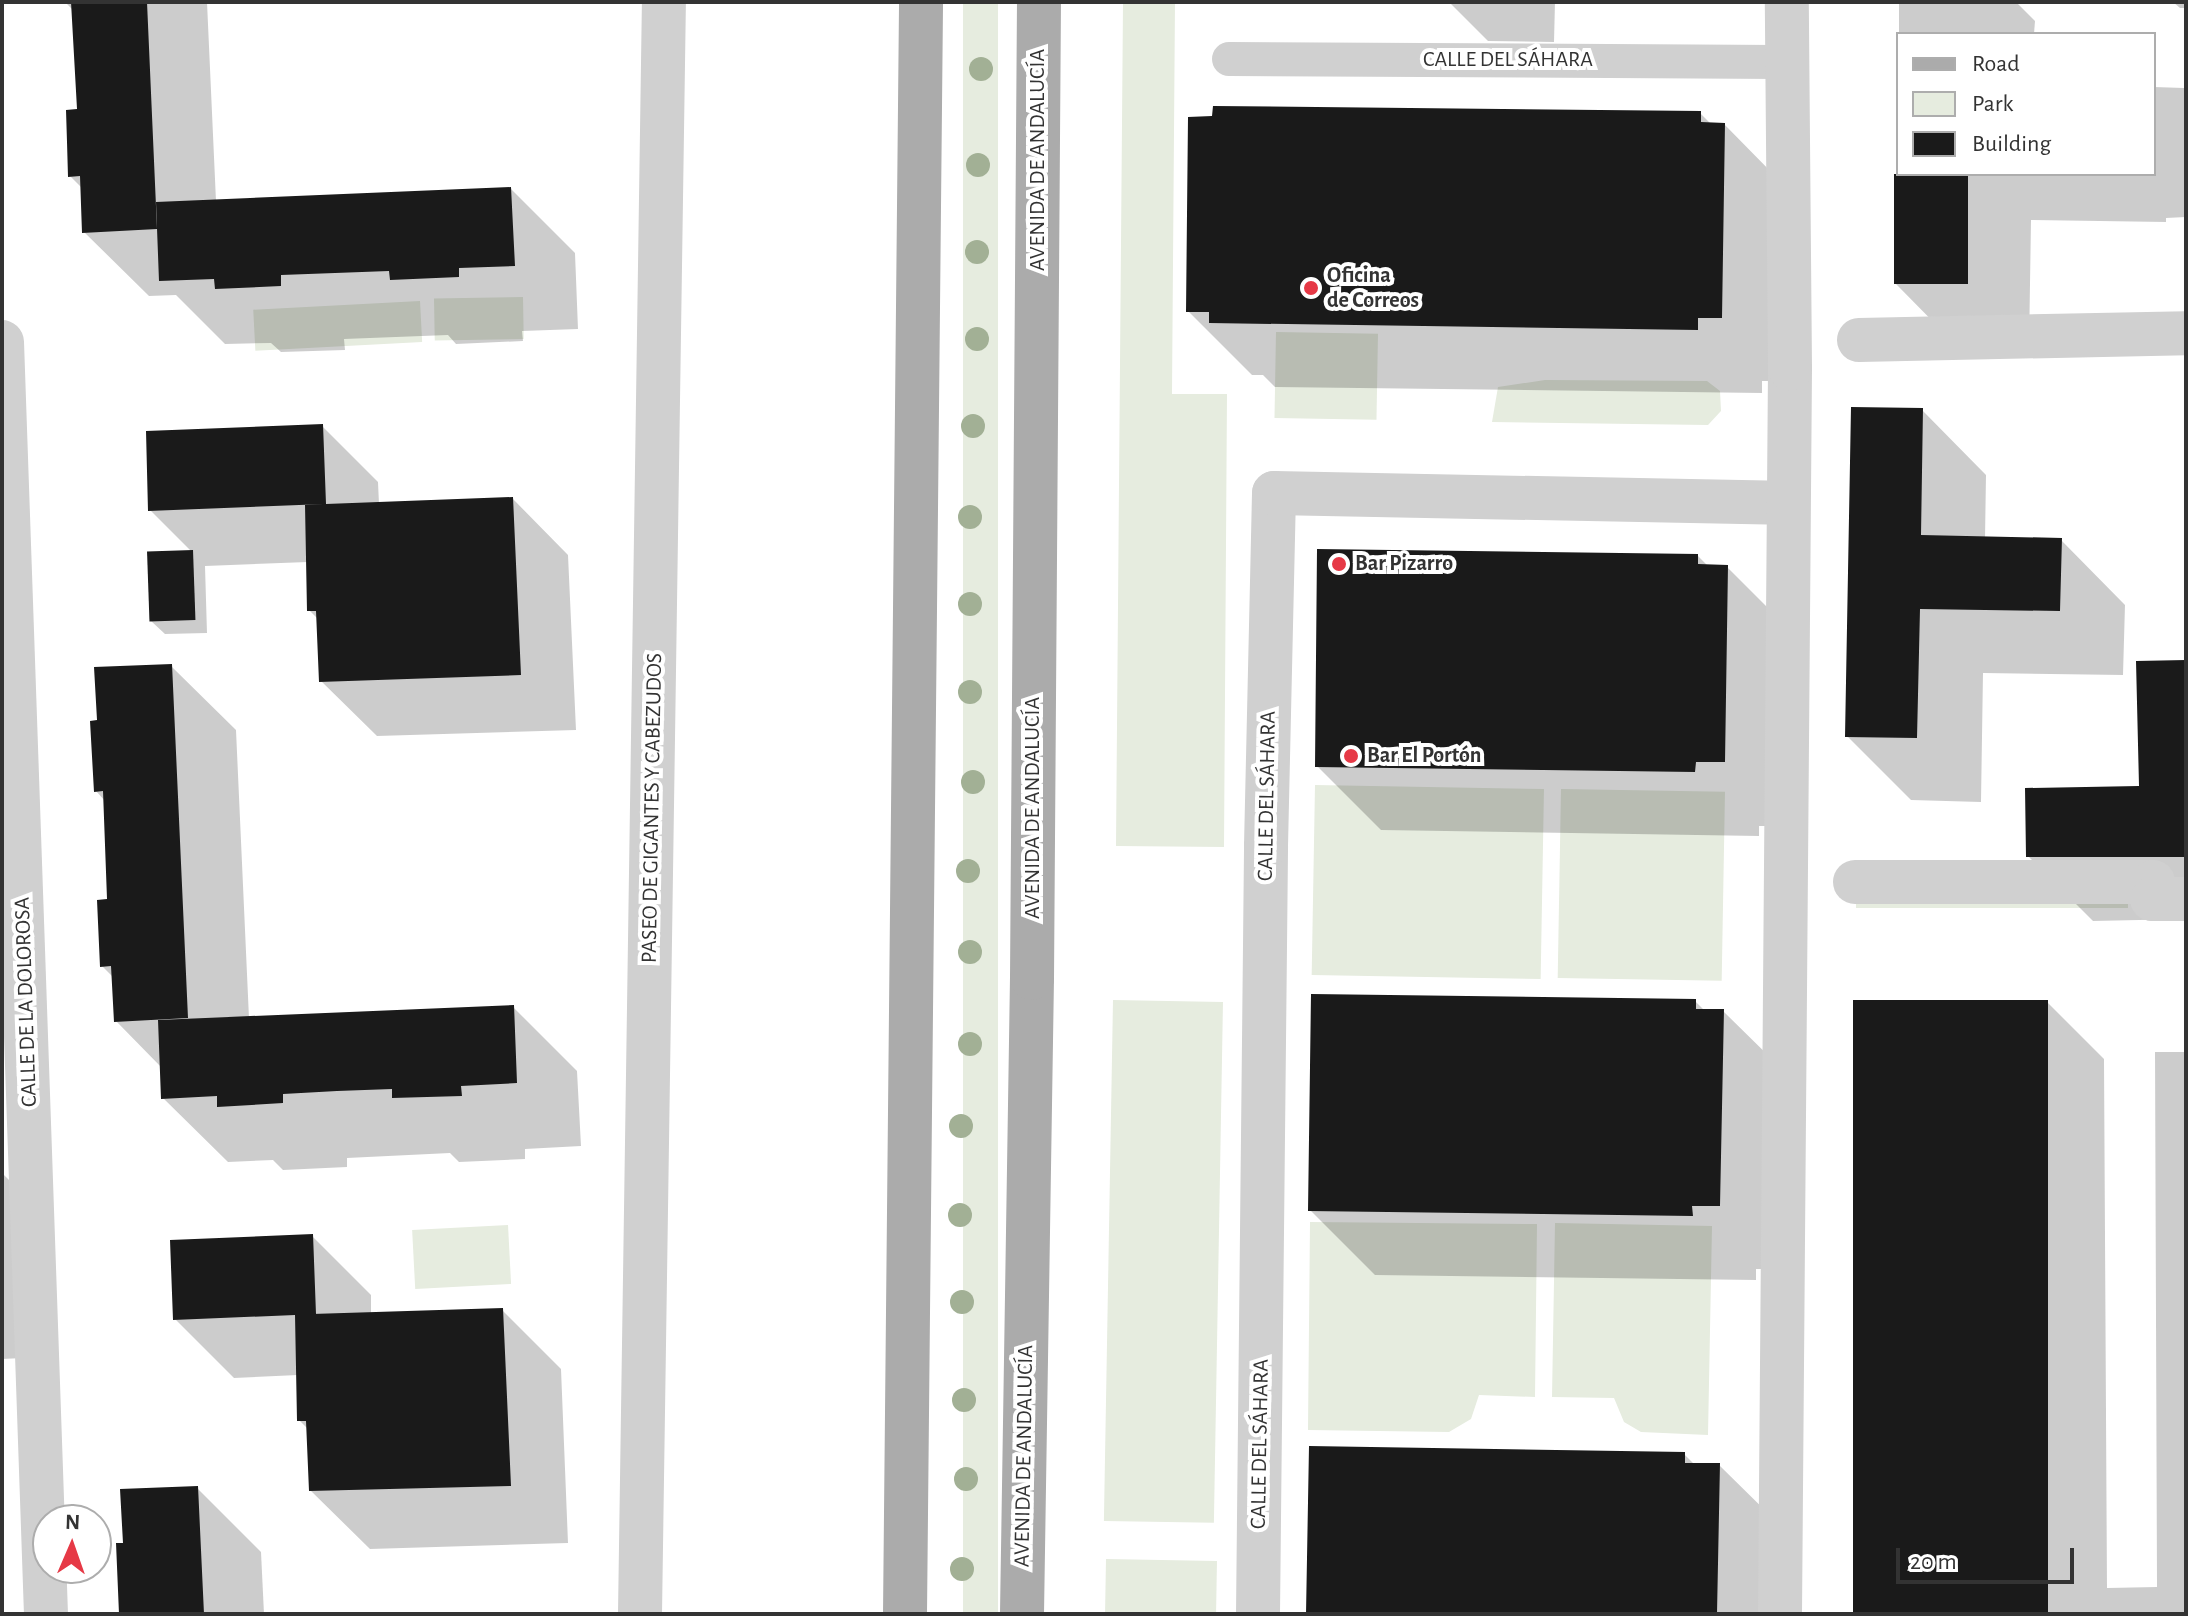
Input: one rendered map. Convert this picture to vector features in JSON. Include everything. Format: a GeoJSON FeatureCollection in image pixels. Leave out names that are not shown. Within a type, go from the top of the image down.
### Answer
{"type":"FeatureCollection","features":[{"type":"Feature","properties":{"kind":"main road"},"geometry":{"type":"LineString","coordinates":[[905,1614],[921,2]]}},
{"type":"Feature","properties":{"kind":"main road","name":"AVENIDA DE ANDALUCÍA"},"geometry":{"type":"LineString","coordinates":[[1022,1614],[1032,962],[1039,2]]}},
{"type":"Feature","properties":{"kind":"street","name":"PASEO DE GIGANTES Y CABEZUDOS"},"geometry":{"type":"LineString","coordinates":[[640,1614],[664,2]]}},
{"type":"Feature","properties":{"kind":"street"},"geometry":{"type":"LineString","coordinates":[[1780,1614],[1788,503],[1787,2]]}},
{"type":"Feature","properties":{"kind":"street"},"geometry":{"type":"LineString","coordinates":[[1859,340],[2186,333]]}},
{"type":"Feature","properties":{"kind":"street","name":"CALLE DE LA DOLOROSA"},"geometry":{"type":"LineString","coordinates":[[2,342],[6,540],[46,1614]]}},
{"type":"Feature","properties":{"kind":"street","name":"CALLE DEL SÁHARA"},"geometry":{"type":"LineString","coordinates":[[1258,1614],[1266,846],[1274,493],[1788,503]]}},
{"type":"Feature","properties":{"kind":"street"},"geometry":{"type":"LineString","coordinates":[[1855,882],[2022,874],[2153,882],[2152,899],[2186,899]]}},
{"type":"Feature","properties":{"kind":"lane","name":"CALLE DEL SÁHARA"},"geometry":{"type":"LineString","coordinates":[[1229,59],[1786,62]]}},
{"type":"Feature","properties":{"kind":"green space"},"geometry":{"type":"Polygon","coordinates":[[[963,2],[998,2],[998,1614],[963,1614],[963,2]]]}},
{"type":"Feature","properties":{"kind":"green space"},"geometry":{"type":"Polygon","coordinates":[[[1123,2],[1175,2],[1172,394],[1227,394],[1224,847],[1116,846],[1123,2]]]}},
{"type":"Feature","properties":{"kind":"green space"},"geometry":{"type":"Polygon","coordinates":[[[523,297],[524,339],[435,341],[434,299],[523,297]]]}},
{"type":"Feature","properties":{"kind":"green space"},"geometry":{"type":"Polygon","coordinates":[[[420,301],[422,342],[255,351],[253,310],[420,301]]]}},
{"type":"Feature","properties":{"kind":"green space"},"geometry":{"type":"Polygon","coordinates":[[[1276,332],[1378,334],[1376,420],[1274,418],[1276,332]]]}},
{"type":"Feature","properties":{"kind":"green space"},"geometry":{"type":"Polygon","coordinates":[[[1545,380],[1707,381],[1720,391],[1721,411],[1708,425],[1492,422],[1498,387],[1545,380]]]}},
{"type":"Feature","properties":{"kind":"green space"},"geometry":{"type":"Polygon","coordinates":[[[1315,785],[1544,789],[1541,979],[1312,975],[1315,785]]]}},
{"type":"Feature","properties":{"kind":"green space"},"geometry":{"type":"Polygon","coordinates":[[[1561,789],[1725,792],[1722,981],[1558,978],[1561,789]]]}},
{"type":"Feature","properties":{"kind":"green space"},"geometry":{"type":"Polygon","coordinates":[[[1856,902],[2128,902],[2128,908],[1856,908],[1856,902]]]}},
{"type":"Feature","properties":{"kind":"green space"},"geometry":{"type":"Polygon","coordinates":[[[1113,1000],[1223,1002],[1214,1523],[1104,1521],[1113,1000]]]}},
{"type":"Feature","properties":{"kind":"green space"},"geometry":{"type":"Polygon","coordinates":[[[1310,1222],[1537,1224],[1535,1397],[1479,1395],[1471,1419],[1449,1432],[1308,1430],[1310,1222]]]}},
{"type":"Feature","properties":{"kind":"green space"},"geometry":{"type":"Polygon","coordinates":[[[1555,1223],[1712,1226],[1708,1435],[1641,1432],[1624,1422],[1614,1398],[1552,1397],[1555,1223]]]}},
{"type":"Feature","properties":{"kind":"green space"},"geometry":{"type":"Polygon","coordinates":[[[508,1225],[511,1284],[415,1289],[412,1230],[508,1225]]]}},
{"type":"Feature","properties":{"kind":"green space"},"geometry":{"type":"Polygon","coordinates":[[[1106,1559],[1217,1561],[1216,1614],[1105,1614],[1106,1559]]]}},
{"type":"Feature","properties":{"kind":"building"},"geometry":{"type":"Polygon","coordinates":[[[71,2],[147,2],[157,229],[82,233],[80,176],[68,177],[66,110],[77,109],[71,2]]]}},
{"type":"Feature","properties":{"kind":"building"},"geometry":{"type":"Polygon","coordinates":[[[1213,106],[1701,111],[1701,122],[1725,123],[1722,318],[1698,318],[1698,330],[1209,323],[1209,312],[1186,312],[1188,117],[1212,116],[1213,106]]]}},
{"type":"Feature","properties":{"kind":"building"},"geometry":{"type":"Polygon","coordinates":[[[1894,174],[1968,176],[1968,284],[1894,284],[1894,174]]]}},
{"type":"Feature","properties":{"kind":"building"},"geometry":{"type":"Polygon","coordinates":[[[511,187],[515,266],[459,268],[459,277],[390,280],[389,271],[281,275],[281,286],[215,289],[214,279],[159,281],[156,202],[511,187]]]}},
{"type":"Feature","properties":{"kind":"building"},"geometry":{"type":"Polygon","coordinates":[[[1851,407],[1923,408],[1921,535],[2062,538],[2060,611],[1920,609],[1917,738],[1845,737],[1851,407]]]}},
{"type":"Feature","properties":{"kind":"building"},"geometry":{"type":"Polygon","coordinates":[[[323,424],[326,504],[513,497],[521,675],[319,682],[316,611],[307,611],[305,505],[325,504],[148,511],[146,431],[323,424]]]}},
{"type":"Feature","properties":{"kind":"building"},"geometry":{"type":"Polygon","coordinates":[[[1317,549],[1698,554],[1698,564],[1728,565],[1725,762],[1696,762],[1695,772],[1315,767],[1317,549]]]}},
{"type":"Feature","properties":{"kind":"building"},"geometry":{"type":"Polygon","coordinates":[[[193,550],[195,620],[149,622],[147,552],[193,550]]]}},
{"type":"Feature","properties":{"kind":"building"},"geometry":{"type":"Polygon","coordinates":[[[2186,660],[2186,857],[2026,857],[2025,788],[2139,786],[2136,661],[2186,660]]]}},
{"type":"Feature","properties":{"kind":"building"},"geometry":{"type":"Polygon","coordinates":[[[172,664],[188,1018],[114,1022],[111,966],[100,967],[97,900],[107,899],[103,791],[94,792],[90,721],[97,720],[94,667],[172,664]]]}},
{"type":"Feature","properties":{"kind":"building"},"geometry":{"type":"Polygon","coordinates":[[[1311,994],[1696,999],[1696,1009],[1724,1009],[1720,1206],[1692,1206],[1693,1216],[1308,1211],[1311,994]]]}},
{"type":"Feature","properties":{"kind":"building"},"geometry":{"type":"Polygon","coordinates":[[[1853,1000],[2048,1000],[2048,1614],[1853,1614],[1853,1000]]]}},
{"type":"Feature","properties":{"kind":"building"},"geometry":{"type":"Polygon","coordinates":[[[514,1005],[517,1083],[461,1086],[462,1096],[392,1098],[392,1089],[337,1091],[283,1094],[283,1103],[217,1107],[217,1096],[161,1099],[158,1020],[514,1005]]]}},
{"type":"Feature","properties":{"kind":"building"},"geometry":{"type":"Polygon","coordinates":[[[313,1234],[316,1314],[503,1308],[511,1486],[309,1491],[306,1421],[297,1421],[295,1315],[173,1320],[170,1240],[313,1234]]]}},
{"type":"Feature","properties":{"kind":"building"},"geometry":{"type":"Polygon","coordinates":[[[1309,1446],[1685,1452],[1685,1463],[1720,1463],[1717,1614],[1306,1614],[1309,1446]]]}},
{"type":"Feature","properties":{"kind":"building"},"geometry":{"type":"Polygon","coordinates":[[[198,1486],[204,1614],[119,1614],[116,1543],[123,1543],[120,1489],[198,1486]]]}},
{"type":"Feature","properties":{"kind":"place","name":"Oficina de Correos"},"geometry":{"type":"Point","coordinates":[1311,288]}},
{"type":"Feature","properties":{"kind":"place","name":"Bar Pizarro"},"geometry":{"type":"Point","coordinates":[1339,564]}},
{"type":"Feature","properties":{"kind":"place","name":"Bar El Portón"},"geometry":{"type":"Point","coordinates":[1351,756]}}]}
